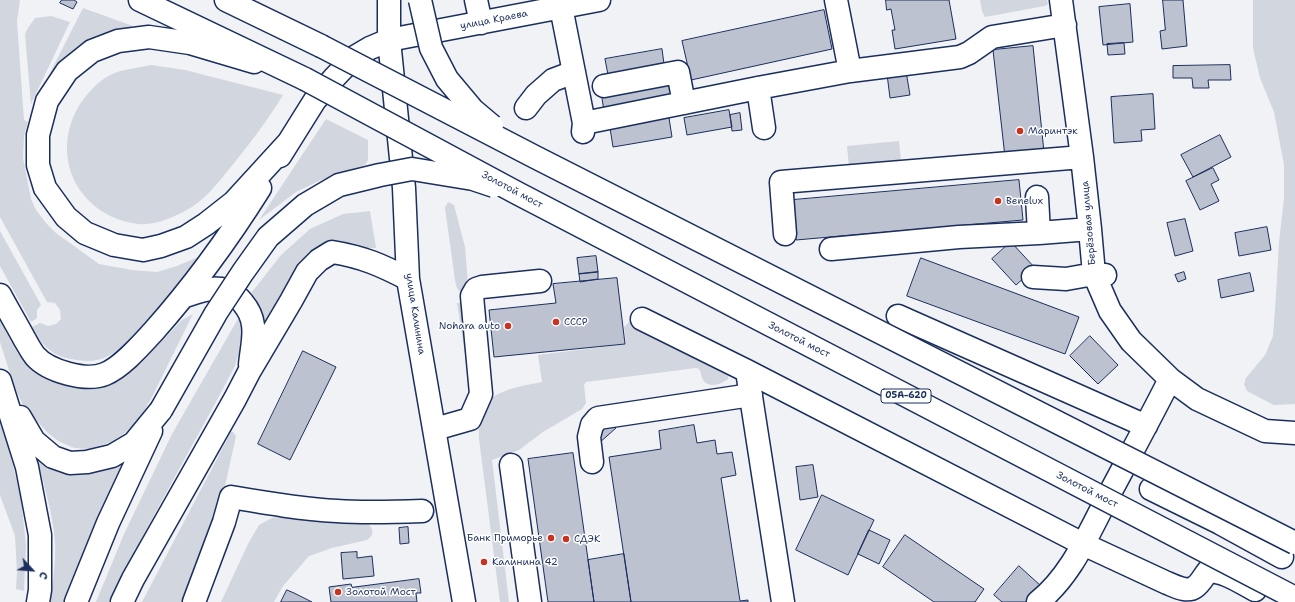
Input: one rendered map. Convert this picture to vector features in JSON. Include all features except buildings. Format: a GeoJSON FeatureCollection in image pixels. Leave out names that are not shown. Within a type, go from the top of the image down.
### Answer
{"type":"FeatureCollection","features":[{"type":"Feature","properties":{"kind":"main road"},"geometry":{"type":"LineString","coordinates":[[140,0],[305,79]]}},
{"type":"Feature","properties":{"kind":"main road"},"geometry":{"type":"LineString","coordinates":[[226,0],[321,46],[1288,550]]}},
{"type":"Feature","properties":{"kind":"main road"},"geometry":{"type":"LineString","coordinates":[[263,0],[321,46]]}},
{"type":"Feature","properties":{"kind":"main road","name":"улица Калинина"},"geometry":{"type":"LineString","coordinates":[[389,0],[390,40],[404,188],[408,278],[464,602]]}},
{"type":"Feature","properties":{"kind":"main road"},"geometry":{"type":"LineString","coordinates":[[420,0],[431,48],[447,79],[473,110],[500,132],[535,157]]}},
{"type":"Feature","properties":{"kind":"main road"},"geometry":{"type":"LineString","coordinates":[[476,0],[481,23]]}},
{"type":"Feature","properties":{"kind":"main road","name":"улица Краева"},"geometry":{"type":"LineString","coordinates":[[288,143],[315,100],[354,58],[370,48],[390,40],[599,0]]}},
{"type":"Feature","properties":{"kind":"main road"},"geometry":{"type":"LineString","coordinates":[[836,0],[850,71]]}},
{"type":"Feature","properties":{"kind":"main road","name":"Берёзовая улица"},"geometry":{"type":"LineString","coordinates":[[1061,0],[1090,229],[1099,274],[1110,311],[1131,340],[1170,379],[1196,399],[1265,431],[1295,432]]}},
{"type":"Feature","properties":{"kind":"main road"},"geometry":{"type":"LineString","coordinates":[[561,7],[583,128],[684,103],[758,88],[850,71],[960,57],[969,53],[992,37],[1065,25]]}},
{"type":"Feature","properties":{"kind":"main road"},"geometry":{"type":"LineString","coordinates":[[288,143],[234,202],[206,224],[186,237],[162,246],[143,250],[114,245],[85,232],[66,217],[45,188],[38,166],[38,135],[47,101],[67,71],[92,51],[118,41],[149,37],[190,43],[217,50],[305,79]]}},
{"type":"Feature","properties":{"kind":"main road"},"geometry":{"type":"LineString","coordinates":[[526,108],[536,95],[553,80],[574,72]]}},
{"type":"Feature","properties":{"kind":"main road"},"geometry":{"type":"LineString","coordinates":[[604,86],[678,72],[684,103]]}},
{"type":"Feature","properties":{"kind":"main road","name":"Золотой мост"},"geometry":{"type":"LineString","coordinates":[[305,79],[517,193],[1295,598]]}},
{"type":"Feature","properties":{"kind":"main road"},"geometry":{"type":"LineString","coordinates":[[758,88],[764,128]]}},
{"type":"Feature","properties":{"kind":"main road"},"geometry":{"type":"LineString","coordinates":[[0,295],[35,356],[64,374],[86,376],[105,374],[121,363],[140,346],[184,296],[239,222],[288,143]]}},
{"type":"Feature","properties":{"kind":"main road"},"geometry":{"type":"LineString","coordinates":[[785,234],[781,182],[1082,157]]}},
{"type":"Feature","properties":{"kind":"main road"},"geometry":{"type":"LineString","coordinates":[[76,602],[108,523],[161,410],[216,313],[268,237],[305,205],[339,185],[380,174],[412,169],[473,179],[517,193]]}},
{"type":"Feature","properties":{"kind":"main road"},"geometry":{"type":"LineString","coordinates":[[1037,197],[1039,233]]}},
{"type":"Feature","properties":{"kind":"main road"},"geometry":{"type":"LineString","coordinates":[[831,249],[959,237],[1090,229]]}},
{"type":"Feature","properties":{"kind":"main road"},"geometry":{"type":"LineString","coordinates":[[122,602],[133,579],[249,372],[307,272],[319,260],[332,252],[353,255],[376,263],[408,278]]}},
{"type":"Feature","properties":{"kind":"main road"},"geometry":{"type":"LineString","coordinates":[[1033,277],[1066,280],[1099,274]]}},
{"type":"Feature","properties":{"kind":"main road"},"geometry":{"type":"LineString","coordinates":[[435,429],[470,419],[479,401],[481,394],[472,296],[476,289],[482,287],[540,281]]}},
{"type":"Feature","properties":{"kind":"main road"},"geometry":{"type":"LineString","coordinates":[[184,296],[203,290],[216,288],[229,290],[239,297],[248,308],[253,325],[249,372]]}},
{"type":"Feature","properties":{"kind":"main road"},"geometry":{"type":"LineString","coordinates":[[898,316],[1146,426]]}},
{"type":"Feature","properties":{"kind":"main road"},"geometry":{"type":"LineString","coordinates":[[642,319],[747,371],[1083,544],[1178,588],[1187,589],[1195,587],[1208,571],[1214,571],[1229,576],[1251,596],[1288,550],[1295,536]]}},
{"type":"Feature","properties":{"kind":"main road"},"geometry":{"type":"LineString","coordinates":[[747,371],[783,602]]}},
{"type":"Feature","properties":{"kind":"main road"},"geometry":{"type":"LineString","coordinates":[[1038,602],[1046,596],[1066,574],[1170,379]]}},
{"type":"Feature","properties":{"kind":"main road"},"geometry":{"type":"LineString","coordinates":[[1,385],[34,441],[53,457],[70,463],[87,462],[112,456],[134,443],[161,410]]}},
{"type":"Feature","properties":{"kind":"main road"},"geometry":{"type":"LineString","coordinates":[[1,385],[27,467],[40,535],[40,590],[38,602]]}},
{"type":"Feature","properties":{"kind":"main road"},"geometry":{"type":"LineString","coordinates":[[592,462],[589,437],[592,425],[598,418],[751,395]]}},
{"type":"Feature","properties":{"kind":"main road"},"geometry":{"type":"LineString","coordinates":[[511,465],[530,602]]}},
{"type":"Feature","properties":{"kind":"main road"},"geometry":{"type":"LineString","coordinates":[[1151,489],[1220,523],[1288,550]]}},
{"type":"Feature","properties":{"kind":"main road"},"geometry":{"type":"LineString","coordinates":[[201,600],[231,497],[301,508],[337,511],[422,511]]}},
{"type":"Feature","properties":{"kind":"shaded area"},"geometry":{"type":"Polygon","coordinates":[[[0,0],[20,0],[17,21],[24,120],[28,122],[24,136],[23,158],[31,199],[36,210],[46,223],[56,233],[99,264],[132,270],[157,272],[177,266],[198,257],[200,259],[141,330],[114,353],[94,361],[75,360],[58,355],[47,348],[35,333],[32,327],[40,323],[48,326],[56,324],[61,319],[60,310],[55,303],[47,302],[0,217],[0,0]]]}},
{"type":"Feature","properties":{"kind":"shaded area"},"geometry":{"type":"Polygon","coordinates":[[[980,0],[1047,0],[1048,4],[1045,6],[985,17],[980,0]]]}},
{"type":"Feature","properties":{"kind":"shaded area"},"geometry":{"type":"Polygon","coordinates":[[[1253,0],[1295,0],[1295,404],[1274,405],[1247,391],[1244,384],[1246,378],[1265,355],[1273,336],[1279,242],[1284,198],[1284,165],[1274,112],[1260,78],[1253,48],[1253,0]]]}},
{"type":"Feature","properties":{"kind":"shaded area"},"geometry":{"type":"Polygon","coordinates":[[[83,8],[133,26],[111,35],[61,63],[45,83],[83,8]]]}},
{"type":"Feature","properties":{"kind":"shaded area"},"geometry":{"type":"Polygon","coordinates":[[[51,16],[70,22],[31,104],[25,35],[35,18],[51,16]]]}},
{"type":"Feature","properties":{"kind":"shaded area"},"geometry":{"type":"Polygon","coordinates":[[[151,65],[185,70],[283,95],[244,151],[203,199],[192,207],[166,220],[138,224],[117,219],[99,209],[85,196],[74,180],[68,163],[67,144],[71,124],[80,104],[97,84],[115,73],[151,65]]]}},
{"type":"Feature","properties":{"kind":"shaded area"},"geometry":{"type":"Polygon","coordinates":[[[326,119],[368,140],[368,160],[365,165],[321,180],[296,192],[259,220],[326,119]]]}},
{"type":"Feature","properties":{"kind":"shaded area"},"geometry":{"type":"Polygon","coordinates":[[[899,141],[901,161],[849,167],[847,146],[899,141]]]}},
{"type":"Feature","properties":{"kind":"shaded area"},"geometry":{"type":"Polygon","coordinates":[[[448,202],[454,205],[465,247],[468,283],[467,288],[463,293],[458,290],[455,280],[445,208],[448,202]]]}},
{"type":"Feature","properties":{"kind":"shaded area"},"geometry":{"type":"Polygon","coordinates":[[[370,211],[376,248],[363,248],[353,243],[333,242],[298,267],[258,343],[245,299],[281,255],[310,229],[343,214],[370,211]]]}},
{"type":"Feature","properties":{"kind":"shaded area"},"geometry":{"type":"Polygon","coordinates":[[[0,231],[41,305],[37,310],[37,318],[31,322],[0,266],[0,231]]]}},
{"type":"Feature","properties":{"kind":"shaded area"},"geometry":{"type":"Polygon","coordinates":[[[463,302],[472,374],[468,374],[457,303],[463,302]]]}},
{"type":"Feature","properties":{"kind":"shaded area"},"geometry":{"type":"Polygon","coordinates":[[[193,314],[151,399],[138,421],[126,432],[111,442],[89,449],[74,448],[58,441],[48,433],[24,407],[14,386],[0,342],[0,321],[18,354],[31,365],[123,375],[140,364],[182,320],[193,314]]]}},
{"type":"Feature","properties":{"kind":"shaded area"},"geometry":{"type":"Polygon","coordinates":[[[239,317],[242,336],[235,366],[155,513],[110,602],[96,602],[124,534],[172,434],[239,317]]]}},
{"type":"Feature","properties":{"kind":"shaded area"},"geometry":{"type":"Polygon","coordinates":[[[629,322],[635,322],[729,372],[728,379],[714,385],[707,384],[702,378],[699,369],[696,368],[586,382],[584,385],[586,403],[582,409],[543,432],[519,450],[492,460],[509,602],[500,602],[479,439],[479,422],[482,410],[487,402],[503,392],[513,388],[542,382],[538,355],[626,344],[624,327],[629,322]]]}},
{"type":"Feature","properties":{"kind":"shaded area"},"geometry":{"type":"Polygon","coordinates":[[[0,414],[21,498],[26,545],[24,591],[16,589],[17,572],[15,536],[0,495],[0,414]]]}},
{"type":"Feature","properties":{"kind":"shaded area"},"geometry":{"type":"Polygon","coordinates":[[[231,432],[233,432],[236,436],[223,495],[184,602],[142,602],[231,432]]]}},
{"type":"Feature","properties":{"kind":"shaded area"},"geometry":{"type":"Polygon","coordinates":[[[35,451],[128,460],[106,506],[65,602],[50,602],[55,564],[54,530],[50,508],[35,451]]]}},
{"type":"Feature","properties":{"kind":"shaded area"},"geometry":{"type":"Polygon","coordinates":[[[282,515],[364,521],[370,525],[372,535],[367,540],[332,548],[309,556],[283,586],[274,602],[221,602],[248,544],[259,525],[272,518],[282,515]]]}},
{"type":"Feature","properties":{"kind":"railway"},"geometry":{"type":"LineString","coordinates":[[1287,602],[1295,591]]}},
{"type":"Feature","properties":{"kind":"place","name":"Маринтэк"},"geometry":{"type":"Point","coordinates":[1020,131]}},
{"type":"Feature","properties":{"kind":"place","name":"Benelux"},"geometry":{"type":"Point","coordinates":[998,201]}},
{"type":"Feature","properties":{"kind":"place","name":"СССР"},"geometry":{"type":"Point","coordinates":[556,322]}},
{"type":"Feature","properties":{"kind":"place","name":"Nohara auto"},"geometry":{"type":"Point","coordinates":[508,326]}},
{"type":"Feature","properties":{"kind":"place","name":"Банк Приморье"},"geometry":{"type":"Point","coordinates":[551,538]}},
{"type":"Feature","properties":{"kind":"place","name":"СДЭК"},"geometry":{"type":"Point","coordinates":[566,539]}},
{"type":"Feature","properties":{"kind":"place","name":"Калинина 42"},"geometry":{"type":"Point","coordinates":[484,562]}},
{"type":"Feature","properties":{"kind":"place","name":"Золотой Мост"},"geometry":{"type":"Point","coordinates":[338,592]}}]}
